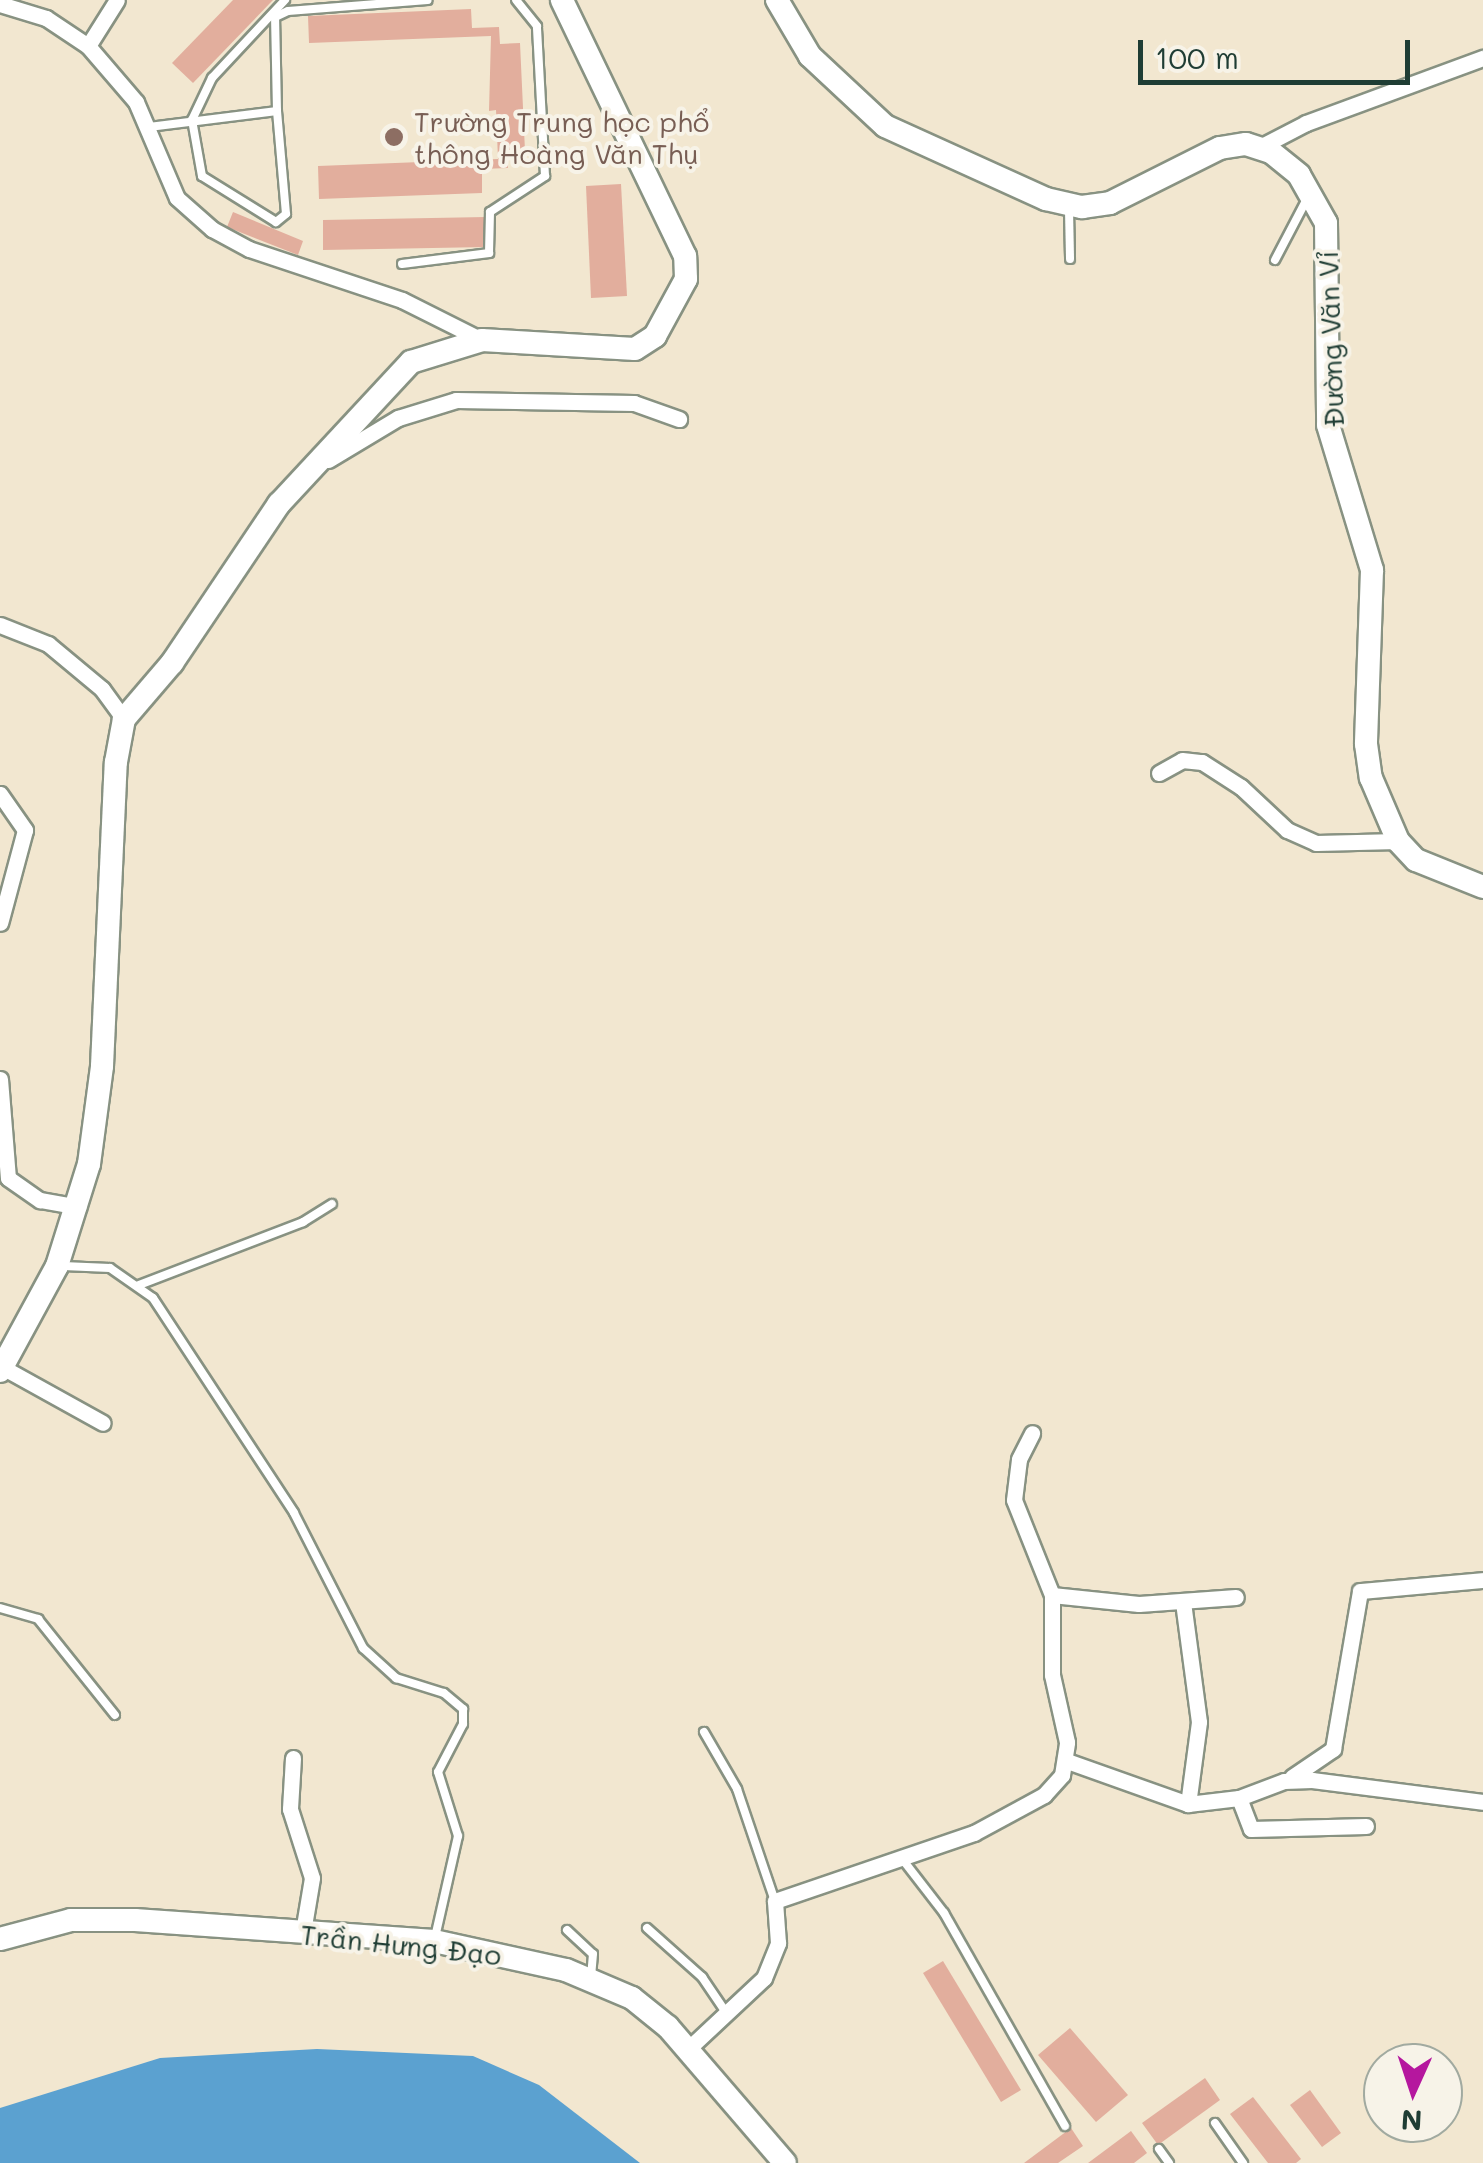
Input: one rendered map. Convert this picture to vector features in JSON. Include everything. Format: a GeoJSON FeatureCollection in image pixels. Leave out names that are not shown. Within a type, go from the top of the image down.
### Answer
{"type":"FeatureCollection","features":[{"type":"Feature","properties":{"kind":"street"},"geometry":{"type":"LineString","coordinates":[[88,46],[117,0]]}},
{"type":"Feature","properties":{"kind":"street"},"geometry":{"type":"LineString","coordinates":[[104,1423],[1,1369],[57,1266],[78,1207],[98,1111],[116,762],[124,719],[315,464],[411,362],[482,340],[635,349],[655,336],[686,279],[685,256],[562,0]]}},
{"type":"Feature","properties":{"kind":"street"},"geometry":{"type":"LineString","coordinates":[[777,0],[810,56],[885,126],[1069,206],[1110,203],[1220,148],[1258,148],[1306,122],[1483,58]]}},
{"type":"Feature","properties":{"kind":"street"},"geometry":{"type":"LineString","coordinates":[[9,4],[46,18],[88,46],[136,102],[177,198],[212,229],[249,249],[402,300],[482,340]]}},
{"type":"Feature","properties":{"kind":"street","name":"Đường Văn Vỉ"},"geometry":{"type":"LineString","coordinates":[[1258,148],[1299,175],[1326,223],[1328,424],[1373,584],[1366,744],[1377,800],[1398,841],[1416,860],[1483,887]]}},
{"type":"Feature","properties":{"kind":"street"},"geometry":{"type":"LineString","coordinates":[[315,464],[398,418],[456,400],[634,403],[679,419]]}},
{"type":"Feature","properties":{"kind":"street"},"geometry":{"type":"LineString","coordinates":[[0,625],[48,644],[102,689],[124,719]]}},
{"type":"Feature","properties":{"kind":"street"},"geometry":{"type":"LineString","coordinates":[[1160,773],[1182,760],[1202,762],[1242,787],[1287,830],[1316,843],[1398,841]]}},
{"type":"Feature","properties":{"kind":"street"},"geometry":{"type":"LineString","coordinates":[[0,794],[25,830],[0,923]]}},
{"type":"Feature","properties":{"kind":"street"},"geometry":{"type":"LineString","coordinates":[[1,1089],[2,1166],[24,1191]]}},
{"type":"Feature","properties":{"kind":"street"},"geometry":{"type":"LineString","coordinates":[[0,1192],[24,1191],[78,1207]]}},
{"type":"Feature","properties":{"kind":"street"},"geometry":{"type":"LineString","coordinates":[[688,2049],[728,2015],[773,1961],[775,1901],[902,1860],[1044,1795],[1067,1761],[1052,1675],[1052,1595],[1014,1500],[1018,1458],[1032,1432]]}},
{"type":"Feature","properties":{"kind":"street"},"geometry":{"type":"LineString","coordinates":[[1067,1761],[1188,1804],[1239,1798],[1284,1780],[1333,1750],[1360,1591],[1483,1580]]}},
{"type":"Feature","properties":{"kind":"street"},"geometry":{"type":"LineString","coordinates":[[1052,1595],[1182,1602],[1236,1597]]}},
{"type":"Feature","properties":{"kind":"street"},"geometry":{"type":"LineString","coordinates":[[1182,1602],[1199,1722],[1188,1804]]}},
{"type":"Feature","properties":{"kind":"street"},"geometry":{"type":"LineString","coordinates":[[293,1758],[290,1810],[312,1878],[303,1932]]}},
{"type":"Feature","properties":{"kind":"street"},"geometry":{"type":"LineString","coordinates":[[1284,1780],[1340,1781],[1483,1802]]}},
{"type":"Feature","properties":{"kind":"street"},"geometry":{"type":"LineString","coordinates":[[1239,1798],[1250,1829],[1366,1826]]}},
{"type":"Feature","properties":{"kind":"street","name":"Trần Hưng Đạo"},"geometry":{"type":"LineString","coordinates":[[0,1939],[72,1920],[303,1932],[434,1941],[589,1979],[632,1998],[688,2049],[785,2163]]}},
{"type":"Feature","properties":{"kind":"lane"},"geometry":{"type":"LineString","coordinates":[[274,17],[286,214],[276,222],[202,176],[192,120],[212,78],[274,17],[285,0]]}},
{"type":"Feature","properties":{"kind":"lane"},"geometry":{"type":"LineString","coordinates":[[274,17],[302,8],[428,0]]}},
{"type":"Feature","properties":{"kind":"lane"},"geometry":{"type":"LineString","coordinates":[[402,264],[489,253],[490,212],[545,176],[538,26],[516,0]]}},
{"type":"Feature","properties":{"kind":"lane"},"geometry":{"type":"LineString","coordinates":[[144,128],[277,111]]}},
{"type":"Feature","properties":{"kind":"lane"},"geometry":{"type":"LineString","coordinates":[[1275,260],[1310,192]]}},
{"type":"Feature","properties":{"kind":"lane"},"geometry":{"type":"LineString","coordinates":[[1069,206],[1070,259]]}},
{"type":"Feature","properties":{"kind":"lane"},"geometry":{"type":"LineString","coordinates":[[139,1285],[303,1222],[332,1204]]}},
{"type":"Feature","properties":{"kind":"lane"},"geometry":{"type":"LineString","coordinates":[[57,1266],[110,1268],[139,1285],[180,1331],[294,1513],[364,1648],[396,1678],[444,1694],[464,1709],[463,1724],[438,1772],[458,1836],[453,1882],[434,1941]]}},
{"type":"Feature","properties":{"kind":"lane"},"geometry":{"type":"LineString","coordinates":[[0,1608],[38,1619],[115,1715]]}},
{"type":"Feature","properties":{"kind":"lane"},"geometry":{"type":"LineString","coordinates":[[704,1732],[736,1789],[775,1901]]}},
{"type":"Feature","properties":{"kind":"lane"},"geometry":{"type":"LineString","coordinates":[[902,1860],[944,1913],[1065,2126]]}},
{"type":"Feature","properties":{"kind":"lane"},"geometry":{"type":"LineString","coordinates":[[646,1928],[702,1977],[728,2015]]}},
{"type":"Feature","properties":{"kind":"lane"},"geometry":{"type":"LineString","coordinates":[[566,1930],[593,1954],[589,1979]]}},
{"type":"Feature","properties":{"kind":"lane"},"geometry":{"type":"LineString","coordinates":[[1215,2123],[1243,2163]]}},
{"type":"Feature","properties":{"kind":"lane"},"geometry":{"type":"LineString","coordinates":[[1159,2150],[1169,2163]]}},
{"type":"Feature","properties":{"kind":"water"},"geometry":{"type":"Polygon","coordinates":[[[317,2049],[473,2056],[539,2085],[640,2163],[0,2163],[0,2108],[160,2058],[317,2049]]]}},
{"type":"Feature","properties":{"kind":"building"},"geometry":{"type":"Polygon","coordinates":[[[233,0],[273,0],[193,83],[172,63],[233,0]]]}},
{"type":"Feature","properties":{"kind":"building"},"geometry":{"type":"Polygon","coordinates":[[[471,9],[472,28],[499,27],[500,44],[520,43],[525,151],[507,152],[508,168],[482,169],[482,193],[319,199],[318,166],[498,159],[496,110],[489,111],[491,36],[309,43],[308,16],[471,9]]]}},
{"type":"Feature","properties":{"kind":"building"},"geometry":{"type":"Polygon","coordinates":[[[621,184],[627,296],[591,298],[586,186],[621,184]]]}},
{"type":"Feature","properties":{"kind":"building"},"geometry":{"type":"Polygon","coordinates":[[[233,212],[303,241],[298,255],[227,227],[233,212]]]}},
{"type":"Feature","properties":{"kind":"building"},"geometry":{"type":"Polygon","coordinates":[[[486,217],[487,247],[323,250],[323,220],[486,217]]]}},
{"type":"Feature","properties":{"kind":"building"},"geometry":{"type":"Polygon","coordinates":[[[943,1961],[1021,2090],[1001,2102],[923,1973],[943,1961]]]}},
{"type":"Feature","properties":{"kind":"building"},"geometry":{"type":"Polygon","coordinates":[[[1070,2028],[1128,2095],[1096,2122],[1038,2055],[1070,2028]]]}},
{"type":"Feature","properties":{"kind":"building"},"geometry":{"type":"Polygon","coordinates":[[[1205,2078],[1220,2100],[1158,2145],[1142,2123],[1205,2078]]]}},
{"type":"Feature","properties":{"kind":"building"},"geometry":{"type":"Polygon","coordinates":[[[1310,2090],[1341,2133],[1322,2147],[1290,2105],[1310,2090]]]}},
{"type":"Feature","properties":{"kind":"building"},"geometry":{"type":"Polygon","coordinates":[[[1253,2097],[1301,2159],[1296,2163],[1268,2163],[1230,2114],[1253,2097]]]}},
{"type":"Feature","properties":{"kind":"building"},"geometry":{"type":"Polygon","coordinates":[[[1071,2128],[1083,2146],[1058,2163],[1024,2163],[1071,2128]]]}},
{"type":"Feature","properties":{"kind":"building"},"geometry":{"type":"Polygon","coordinates":[[[1131,2131],[1147,2153],[1134,2163],[1088,2163],[1131,2131]]]}},
{"type":"Feature","properties":{"kind":"place","name":"Trường Trung học phổ thông Hoàng Văn Thụ"},"geometry":{"type":"Point","coordinates":[394,137]}}]}
